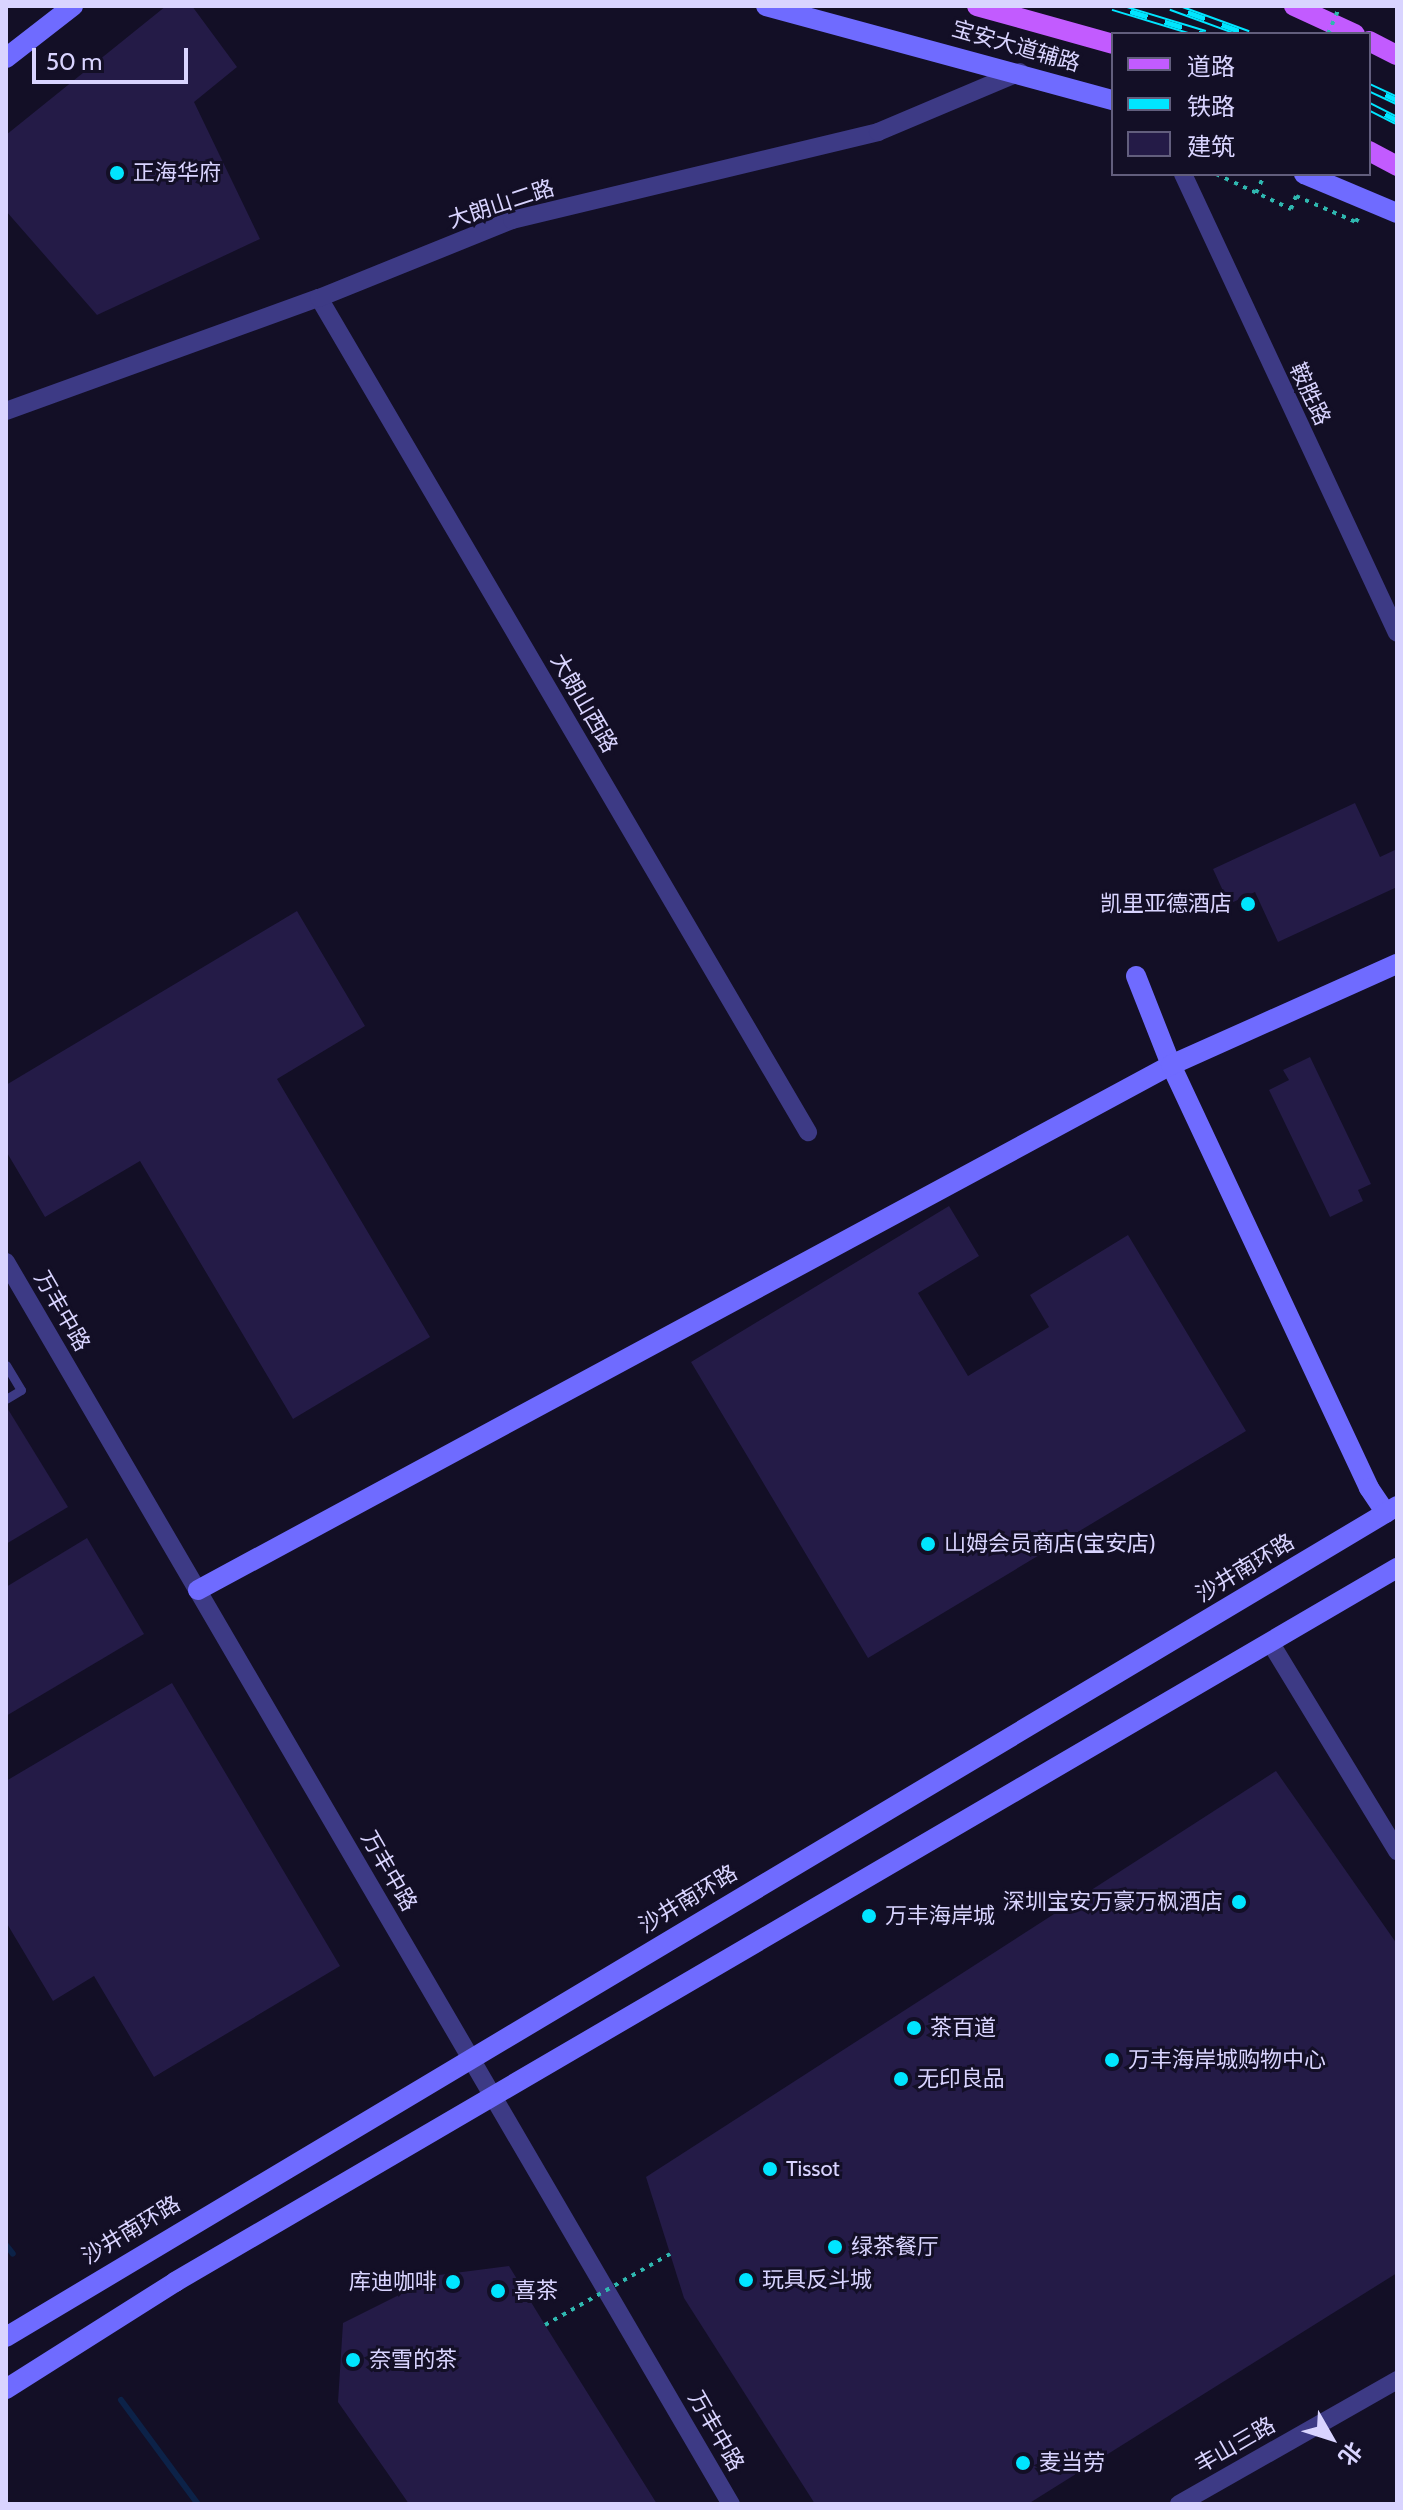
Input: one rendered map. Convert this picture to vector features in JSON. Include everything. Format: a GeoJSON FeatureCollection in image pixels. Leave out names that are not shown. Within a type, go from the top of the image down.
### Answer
{"type":"FeatureCollection","features":[{"type":"Feature","properties":{"kind":"main road"},"geometry":{"type":"LineString","coordinates":[[6,58],[73,6]]}},
{"type":"Feature","properties":{"kind":"main road","name":"宝安大道辅路"},"geometry":{"type":"LineString","coordinates":[[766,6],[1020,72],[1111,99]]}},
{"type":"Feature","properties":{"kind":"main road"},"geometry":{"type":"LineString","coordinates":[[977,6],[1111,43]]}},
{"type":"Feature","properties":{"kind":"main road"},"geometry":{"type":"LineString","coordinates":[[1294,6],[1351,32]]}},
{"type":"Feature","properties":{"kind":"main road"},"geometry":{"type":"LineString","coordinates":[[1371,42],[1397,55]]}},
{"type":"Feature","properties":{"kind":"main road"},"geometry":{"type":"LineString","coordinates":[[1371,152],[1397,166]]}},
{"type":"Feature","properties":{"kind":"main road"},"geometry":{"type":"LineString","coordinates":[[1309,176],[1397,213]]}},
{"type":"Feature","properties":{"kind":"main road"},"geometry":{"type":"LineString","coordinates":[[198,1590],[1171,1065],[1397,964]]}},
{"type":"Feature","properties":{"kind":"main road"},"geometry":{"type":"LineString","coordinates":[[1136,976],[1171,1065],[1369,1488],[1392,1510]]}},
{"type":"Feature","properties":{"kind":"main road","name":"沙井南环路"},"geometry":{"type":"LineString","coordinates":[[6,2337],[470,2056],[1392,1510]]}},
{"type":"Feature","properties":{"kind":"main road"},"geometry":{"type":"LineString","coordinates":[[6,2389],[161,2290],[1397,1568]]}},
{"type":"Feature","properties":{"kind":"street","name":"大朗山二路"},"geometry":{"type":"LineString","coordinates":[[6,411],[319,298],[512,220],[878,132],[1020,72]]}},
{"type":"Feature","properties":{"kind":"street","name":"鞍胜路"},"geometry":{"type":"LineString","coordinates":[[1184,176],[1397,633]]}},
{"type":"Feature","properties":{"kind":"street","name":"大朗山西路"},"geometry":{"type":"LineString","coordinates":[[319,298],[808,1132]]}},
{"type":"Feature","properties":{"kind":"street","name":"万丰中路"},"geometry":{"type":"LineString","coordinates":[[6,1262],[731,2504]]}},
{"type":"Feature","properties":{"kind":"street"},"geometry":{"type":"LineString","coordinates":[[1270,1642],[1397,1851]]}},
{"type":"Feature","properties":{"kind":"street","name":"丰山三路"},"geometry":{"type":"LineString","coordinates":[[1179,2504],[1397,2380]]}},
{"type":"Feature","properties":{"kind":"lane"},"geometry":{"type":"LineString","coordinates":[[6,1365],[21,1390],[6,1399]]}},
{"type":"Feature","properties":{"kind":"path"},"geometry":{"type":"LineString","coordinates":[[1329,32],[1340,6]]}},
{"type":"Feature","properties":{"kind":"path"},"geometry":{"type":"LineString","coordinates":[[1220,176],[1291,209],[1296,196],[1356,222],[1359,216]]}},
{"type":"Feature","properties":{"kind":"path"},"geometry":{"type":"LineString","coordinates":[[1256,193],[1264,176]]}},
{"type":"Feature","properties":{"kind":"path"},"geometry":{"type":"LineString","coordinates":[[545,2325],[670,2254]]}},
{"type":"Feature","properties":{"kind":"building","name":"正海华府"},"geometry":{"type":"Polygon","coordinates":[[[166,6],[192,6],[237,67],[194,102],[260,239],[97,315],[6,211],[6,135],[166,6]]]}},
{"type":"Feature","properties":{"kind":"building"},"geometry":{"type":"Polygon","coordinates":[[[1355,803],[1380,857],[1397,849],[1397,887],[1278,942],[1255,892],[1229,904],[1213,869],[1355,803]]]}},
{"type":"Feature","properties":{"kind":"building"},"geometry":{"type":"Polygon","coordinates":[[[297,911],[365,1026],[277,1079],[430,1337],[293,1419],[140,1161],[45,1217],[6,1151],[6,1085],[297,911]]]}},
{"type":"Feature","properties":{"kind":"building"},"geometry":{"type":"Polygon","coordinates":[[[1310,1057],[1371,1184],[1358,1190],[1363,1201],[1330,1217],[1269,1090],[1289,1080],[1283,1070],[1310,1057]]]}},
{"type":"Feature","properties":{"kind":"building","name":"山姆会员商店(宝安店)"},"geometry":{"type":"Polygon","coordinates":[[[949,1206],[979,1256],[918,1293],[968,1376],[1049,1327],[1030,1295],[1128,1235],[1246,1431],[868,1658],[691,1362],[949,1206]]]}},
{"type":"Feature","properties":{"kind":"building"},"geometry":{"type":"Polygon","coordinates":[[[6,1406],[68,1507],[6,1544],[6,1406]]]}},
{"type":"Feature","properties":{"kind":"building"},"geometry":{"type":"Polygon","coordinates":[[[87,1538],[144,1634],[6,1716],[6,1587],[87,1538]]]}},
{"type":"Feature","properties":{"kind":"building"},"geometry":{"type":"Polygon","coordinates":[[[172,1683],[340,1966],[154,2077],[94,1976],[53,2001],[6,1922],[6,1781],[172,1683]]]}},
{"type":"Feature","properties":{"kind":"building","name":"万丰海岸城购物中心"},"geometry":{"type":"Polygon","coordinates":[[[1276,1771],[1397,1944],[1397,2273],[1028,2504],[815,2504],[684,2298],[646,2177],[1276,1771]]]}},
{"type":"Feature","properties":{"kind":"building"},"geometry":{"type":"Polygon","coordinates":[[[509,2266],[657,2504],[409,2504],[338,2402],[343,2323],[439,2275],[509,2266]]]}},
{"type":"Feature","properties":{"kind":"waterway"},"geometry":{"type":"LineString","coordinates":[[6,2245],[13,2254]]}},
{"type":"Feature","properties":{"kind":"waterway"},"geometry":{"type":"LineString","coordinates":[[121,2400],[198,2504]]}},
{"type":"Feature","properties":{"kind":"railway"},"geometry":{"type":"LineString","coordinates":[[1113,6],[1198,32]]}},
{"type":"Feature","properties":{"kind":"railway"},"geometry":{"type":"LineString","coordinates":[[1171,6],[1242,32]]}},
{"type":"Feature","properties":{"kind":"railway"},"geometry":{"type":"LineString","coordinates":[[1371,88],[1397,100]]}},
{"type":"Feature","properties":{"kind":"railway"},"geometry":{"type":"LineString","coordinates":[[1371,107],[1397,120]]}},
{"type":"Feature","properties":{"kind":"place","name":"正海华府"},"geometry":{"type":"Point","coordinates":[117,173]}},
{"type":"Feature","properties":{"kind":"place","name":"凯里亚德酒店"},"geometry":{"type":"Point","coordinates":[1248,904]}},
{"type":"Feature","properties":{"kind":"place","name":"山姆会员商店(宝安店)"},"geometry":{"type":"Point","coordinates":[928,1544]}},
{"type":"Feature","properties":{"kind":"place","name":"深圳宝安万豪万枫酒店"},"geometry":{"type":"Point","coordinates":[1239,1902]}},
{"type":"Feature","properties":{"kind":"place","name":"万丰海岸城"},"geometry":{"type":"Point","coordinates":[869,1916]}},
{"type":"Feature","properties":{"kind":"place","name":"茶百道"},"geometry":{"type":"Point","coordinates":[914,2028]}},
{"type":"Feature","properties":{"kind":"place","name":"万丰海岸城购物中心"},"geometry":{"type":"Point","coordinates":[1112,2060]}},
{"type":"Feature","properties":{"kind":"place","name":"无印良品"},"geometry":{"type":"Point","coordinates":[901,2079]}},
{"type":"Feature","properties":{"kind":"place","name":"Tissot"},"geometry":{"type":"Point","coordinates":[770,2169]}},
{"type":"Feature","properties":{"kind":"place","name":"绿茶餐厅"},"geometry":{"type":"Point","coordinates":[835,2247]}},
{"type":"Feature","properties":{"kind":"place","name":"玩具反斗城"},"geometry":{"type":"Point","coordinates":[746,2280]}},
{"type":"Feature","properties":{"kind":"place","name":"库迪咖啡"},"geometry":{"type":"Point","coordinates":[453,2282]}},
{"type":"Feature","properties":{"kind":"place","name":"喜茶"},"geometry":{"type":"Point","coordinates":[498,2291]}},
{"type":"Feature","properties":{"kind":"place","name":"奈雪的茶"},"geometry":{"type":"Point","coordinates":[353,2360]}},
{"type":"Feature","properties":{"kind":"place","name":"麦当劳"},"geometry":{"type":"Point","coordinates":[1023,2463]}}]}
